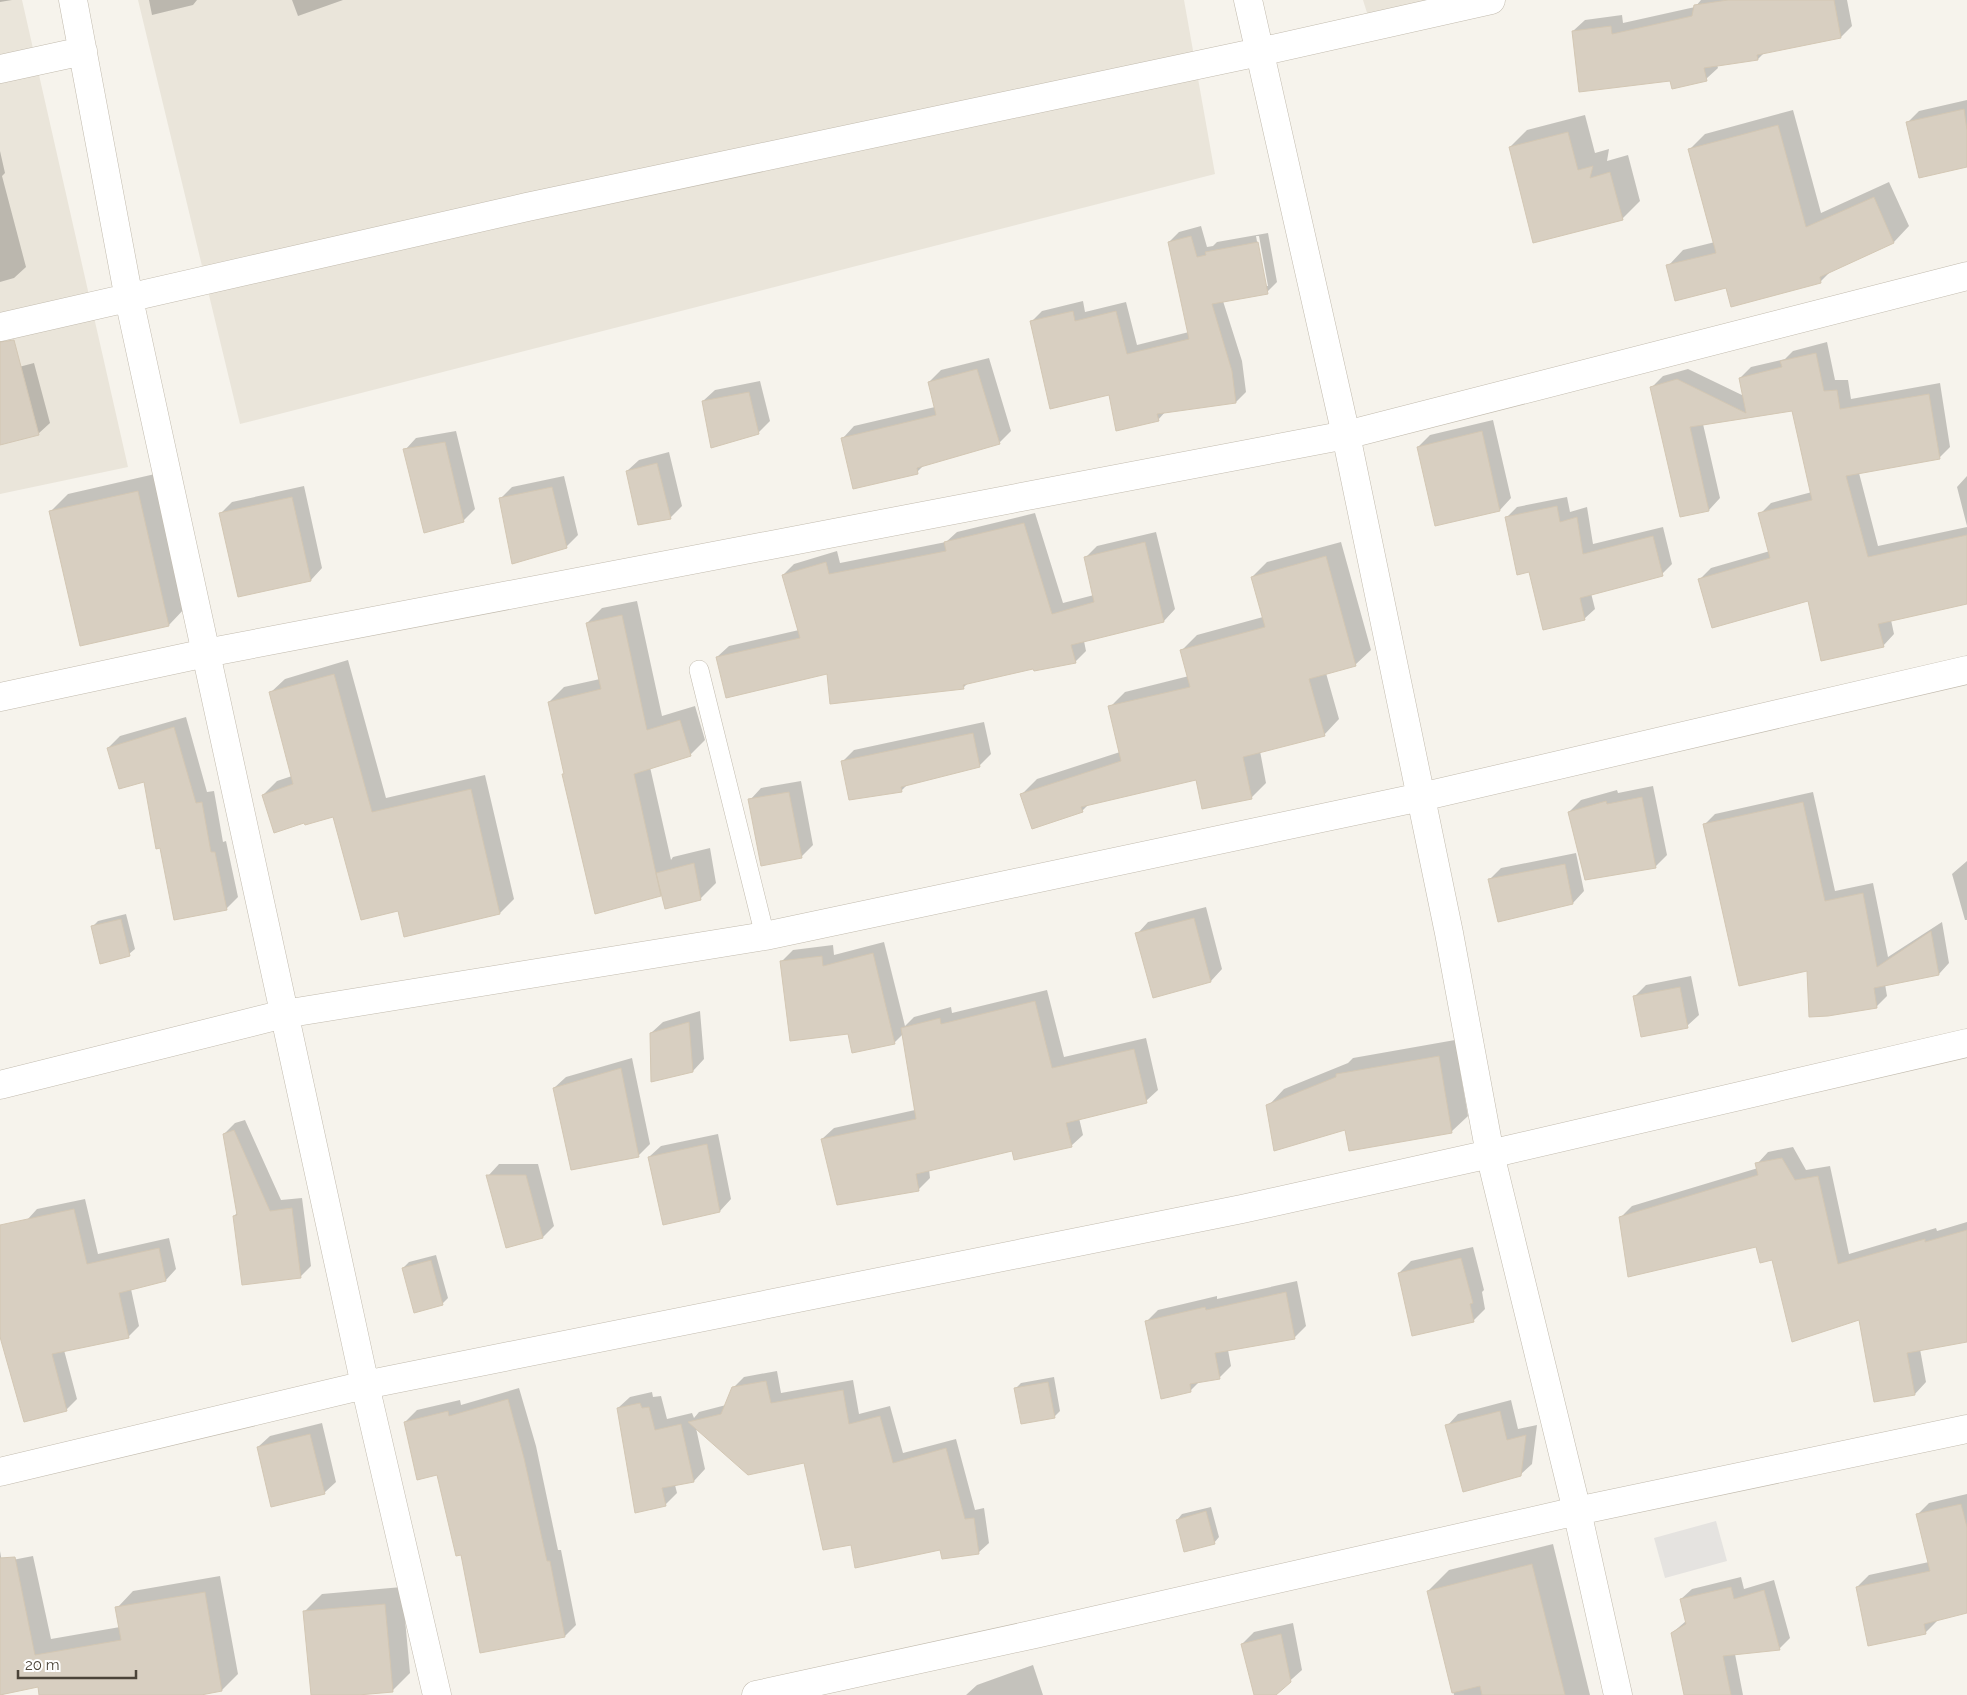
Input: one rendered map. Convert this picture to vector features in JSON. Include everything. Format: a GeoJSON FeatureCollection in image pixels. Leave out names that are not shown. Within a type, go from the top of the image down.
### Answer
{"type":"FeatureCollection","features":[{"type":"Feature","properties":{"kind":"street"},"geometry":{"type":"LineString","coordinates":[[73,0],[129,299],[365,1385],[437,1695]]}},
{"type":"Feature","properties":{"kind":"street"},"geometry":{"type":"LineString","coordinates":[[1248,0],[1346,435],[1451,943],[1490,1154],[1578,1511],[1618,1695]]}},
{"type":"Feature","properties":{"kind":"street"},"geometry":{"type":"LineString","coordinates":[[0,327],[528,207],[1259,52],[1491,0]]}},
{"type":"Feature","properties":{"kind":"street"},"geometry":{"type":"LineString","coordinates":[[0,69],[83,51]]}},
{"type":"Feature","properties":{"kind":"street"},"geometry":{"type":"LineString","coordinates":[[0,697],[206,653],[1346,435],[1967,276]]}},
{"type":"Feature","properties":{"kind":"street"},"geometry":{"type":"LineString","coordinates":[[0,1085],[284,1014],[765,936],[1421,797],[1967,670]]}},
{"type":"Feature","properties":{"kind":"street"},"geometry":{"type":"LineString","coordinates":[[0,1472],[365,1385],[1242,1209],[1490,1154],[1967,1043]]}},
{"type":"Feature","properties":{"kind":"street"},"geometry":{"type":"LineString","coordinates":[[756,1695],[1578,1511],[1967,1428]]}},
{"type":"Feature","properties":{"kind":"lane"},"geometry":{"type":"LineString","coordinates":[[699,670],[765,936]]}},
{"type":"Feature","properties":{"kind":"shaded area"},"geometry":{"type":"Polygon","coordinates":[[[0,0],[22,0],[128,467],[0,494],[0,0]]]}},
{"type":"Feature","properties":{"kind":"shaded area"},"geometry":{"type":"Polygon","coordinates":[[[138,0],[1184,0],[1215,174],[240,424],[138,0]]]}},
{"type":"Feature","properties":{"kind":"shaded area"},"geometry":{"type":"Polygon","coordinates":[[[1363,0],[1502,0],[1373,32],[1363,0]]]}},
{"type":"Feature","properties":{"kind":"shaded area"},"geometry":{"type":"Polygon","coordinates":[[[1716,1521],[1727,1561],[1665,1578],[1654,1538],[1716,1521]]]}},
{"type":"Feature","properties":{"kind":"building"},"geometry":{"type":"Polygon","coordinates":[[[1728,0],[1834,0],[1841,38],[1757,55],[1758,60],[1704,68],[1707,81],[1672,89],[1670,81],[1579,92],[1572,31],[1611,26],[1612,34],[1692,16],[1694,5],[1728,0]]]}},
{"type":"Feature","properties":{"kind":"building"},"geometry":{"type":"Polygon","coordinates":[[[1964,109],[1967,130],[1967,167],[1919,178],[1906,122],[1964,109]]]}},
{"type":"Feature","properties":{"kind":"building"},"geometry":{"type":"Polygon","coordinates":[[[1778,125],[1806,227],[1874,197],[1894,243],[1820,277],[1821,283],[1731,307],[1726,288],[1675,301],[1666,265],[1716,253],[1688,149],[1778,125]]]}},
{"type":"Feature","properties":{"kind":"building"},"geometry":{"type":"Polygon","coordinates":[[[1568,132],[1578,170],[1593,166],[1590,178],[1610,172],[1623,220],[1533,243],[1509,147],[1568,132]]]}},
{"type":"Feature","properties":{"kind":"building"},"geometry":{"type":"Polygon","coordinates":[[[1191,236],[1197,257],[1206,255],[1205,252],[1258,242],[1268,294],[1212,304],[1232,371],[1236,403],[1157,414],[1159,421],[1116,431],[1109,395],[1050,409],[1030,321],[1073,311],[1075,321],[1116,311],[1127,354],[1189,339],[1168,242],[1191,236]]]}},
{"type":"Feature","properties":{"kind":"building"},"geometry":{"type":"Polygon","coordinates":[[[14,340],[39,435],[0,445],[0,342],[14,340]]]}},
{"type":"Feature","properties":{"kind":"building"},"geometry":{"type":"Polygon","coordinates":[[[1816,353],[1824,391],[1837,390],[1840,409],[1929,394],[1940,459],[1846,476],[1868,557],[1967,535],[1967,604],[1878,624],[1884,647],[1821,661],[1808,601],[1712,628],[1698,579],[1770,558],[1758,513],[1812,500],[1792,411],[1690,427],[1709,511],[1680,517],[1650,387],[1677,379],[1746,413],[1739,378],[1782,367],[1780,361],[1816,353]]]}},
{"type":"Feature","properties":{"kind":"building"},"geometry":{"type":"Polygon","coordinates":[[[977,369],[1000,444],[917,468],[918,474],[853,489],[841,438],[936,415],[928,382],[977,369]]]}},
{"type":"Feature","properties":{"kind":"building"},"geometry":{"type":"Polygon","coordinates":[[[749,392],[759,434],[711,448],[702,401],[749,392]]]}},
{"type":"Feature","properties":{"kind":"building"},"geometry":{"type":"Polygon","coordinates":[[[1482,431],[1500,511],[1435,526],[1417,447],[1482,431]]]}},
{"type":"Feature","properties":{"kind":"building"},"geometry":{"type":"Polygon","coordinates":[[[445,442],[464,522],[424,533],[403,449],[445,442]]]}},
{"type":"Feature","properties":{"kind":"building"},"geometry":{"type":"Polygon","coordinates":[[[657,463],[671,519],[638,525],[626,471],[657,463]]]}},
{"type":"Feature","properties":{"kind":"building"},"geometry":{"type":"Polygon","coordinates":[[[552,487],[567,548],[512,564],[499,498],[552,487]]]}},
{"type":"Feature","properties":{"kind":"building"},"geometry":{"type":"Polygon","coordinates":[[[138,491],[169,626],[80,646],[49,511],[138,491]]]}},
{"type":"Feature","properties":{"kind":"building"},"geometry":{"type":"Polygon","coordinates":[[[292,497],[311,581],[238,597],[219,513],[292,497]]]}},
{"type":"Feature","properties":{"kind":"building"},"geometry":{"type":"Polygon","coordinates":[[[1557,506],[1560,522],[1577,517],[1583,554],[1653,536],[1663,576],[1580,598],[1585,620],[1543,630],[1529,572],[1517,575],[1505,517],[1557,506]]]}},
{"type":"Feature","properties":{"kind":"building"},"geometry":{"type":"Polygon","coordinates":[[[1024,523],[1052,614],[1094,602],[1084,557],[1145,542],[1164,622],[1071,645],[1076,663],[1034,671],[1033,669],[963,685],[964,689],[830,704],[827,674],[726,698],[716,657],[800,638],[782,575],[826,562],[829,574],[946,551],[944,542],[1024,523]]]}},
{"type":"Feature","properties":{"kind":"building"},"geometry":{"type":"Polygon","coordinates":[[[1326,556],[1356,666],[1309,679],[1325,736],[1243,757],[1252,799],[1202,809],[1196,780],[1081,807],[1083,812],[1032,829],[1020,794],[1121,761],[1108,706],[1190,687],[1180,650],[1265,627],[1251,577],[1326,556]]]}},
{"type":"Feature","properties":{"kind":"building"},"geometry":{"type":"Polygon","coordinates":[[[622,615],[647,730],[680,720],[691,756],[634,774],[661,896],[595,914],[562,774],[564,774],[548,702],[601,689],[586,623],[622,615]]]}},
{"type":"Feature","properties":{"kind":"building"},"geometry":{"type":"Polygon","coordinates":[[[334,674],[372,812],[471,789],[500,914],[404,937],[398,911],[361,920],[333,817],[305,825],[304,823],[274,833],[262,795],[293,784],[269,692],[334,674]]]}},
{"type":"Feature","properties":{"kind":"building"},"geometry":{"type":"Polygon","coordinates":[[[174,727],[196,803],[202,802],[211,852],[215,852],[227,910],[174,920],[160,848],[156,849],[144,782],[119,789],[107,748],[174,727]]]}},
{"type":"Feature","properties":{"kind":"building"},"geometry":{"type":"Polygon","coordinates":[[[973,733],[980,767],[901,787],[902,792],[849,800],[841,761],[973,733]]]}},
{"type":"Feature","properties":{"kind":"building"},"geometry":{"type":"Polygon","coordinates":[[[789,792],[802,858],[761,866],[748,799],[789,792]]]}},
{"type":"Feature","properties":{"kind":"building"},"geometry":{"type":"Polygon","coordinates":[[[1642,797],[1656,868],[1585,880],[1568,812],[1606,801],[1607,804],[1642,797]]]}},
{"type":"Feature","properties":{"kind":"building"},"geometry":{"type":"Polygon","coordinates":[[[1803,802],[1825,901],[1863,893],[1877,967],[1931,931],[1939,975],[1874,988],[1877,1008],[1828,1016],[1809,1017],[1807,971],[1739,986],[1703,824],[1803,802]]]}},
{"type":"Feature","properties":{"kind":"building"},"geometry":{"type":"Polygon","coordinates":[[[694,863],[701,900],[665,909],[656,873],[694,863]]]}},
{"type":"Feature","properties":{"kind":"building"},"geometry":{"type":"Polygon","coordinates":[[[1565,864],[1573,904],[1498,922],[1488,879],[1565,864]]]}},
{"type":"Feature","properties":{"kind":"building"},"geometry":{"type":"Polygon","coordinates":[[[1194,918],[1211,982],[1153,998],[1135,933],[1194,918]]]}},
{"type":"Feature","properties":{"kind":"building"},"geometry":{"type":"Polygon","coordinates":[[[121,919],[130,956],[100,964],[91,926],[121,919]]]}},
{"type":"Feature","properties":{"kind":"building"},"geometry":{"type":"Polygon","coordinates":[[[873,953],[895,1044],[852,1053],[848,1034],[790,1041],[780,961],[822,956],[823,966],[873,953]]]}},
{"type":"Feature","properties":{"kind":"building"},"geometry":{"type":"Polygon","coordinates":[[[1680,987],[1688,1028],[1641,1037],[1633,996],[1680,987]]]}},
{"type":"Feature","properties":{"kind":"building"},"geometry":{"type":"Polygon","coordinates":[[[1035,1001],[1052,1068],[1134,1049],[1147,1103],[1066,1123],[1072,1147],[1014,1160],[1012,1151],[916,1174],[919,1191],[837,1205],[821,1139],[916,1119],[901,1028],[940,1018],[941,1024],[1035,1001]]]}},
{"type":"Feature","properties":{"kind":"building"},"geometry":{"type":"Polygon","coordinates":[[[689,1022],[693,1072],[651,1082],[650,1033],[689,1022]]]}},
{"type":"Feature","properties":{"kind":"building"},"geometry":{"type":"Polygon","coordinates":[[[1439,1056],[1452,1133],[1349,1151],[1345,1130],[1274,1151],[1266,1105],[1336,1077],[1336,1074],[1439,1056]]]}},
{"type":"Feature","properties":{"kind":"building"},"geometry":{"type":"Polygon","coordinates":[[[621,1068],[639,1157],[571,1170],[553,1088],[621,1068]]]}},
{"type":"Feature","properties":{"kind":"building"},"geometry":{"type":"Polygon","coordinates":[[[234,1130],[270,1211],[292,1208],[301,1278],[242,1285],[233,1216],[237,1215],[223,1134],[234,1130]]]}},
{"type":"Feature","properties":{"kind":"building"},"geometry":{"type":"Polygon","coordinates":[[[707,1144],[720,1212],[663,1225],[648,1157],[707,1144]]]}},
{"type":"Feature","properties":{"kind":"building"},"geometry":{"type":"Polygon","coordinates":[[[1782,1158],[1795,1180],[1818,1176],[1838,1264],[1925,1239],[1925,1242],[1967,1230],[1967,1342],[1907,1353],[1915,1395],[1874,1402],[1859,1320],[1792,1342],[1772,1260],[1760,1263],[1756,1247],[1628,1277],[1619,1217],[1758,1175],[1755,1163],[1782,1158]]]}},
{"type":"Feature","properties":{"kind":"building"},"geometry":{"type":"Polygon","coordinates":[[[486,1175],[526,1175],[543,1238],[506,1248],[486,1175]]]}},
{"type":"Feature","properties":{"kind":"building"},"geometry":{"type":"Polygon","coordinates":[[[74,1209],[87,1264],[159,1248],[166,1281],[119,1293],[129,1338],[52,1354],[67,1411],[24,1422],[0,1337],[0,1225],[74,1209]]]}},
{"type":"Feature","properties":{"kind":"building"},"geometry":{"type":"Polygon","coordinates":[[[1461,1258],[1473,1303],[1470,1304],[1474,1322],[1412,1336],[1398,1273],[1461,1258]]]}},
{"type":"Feature","properties":{"kind":"building"},"geometry":{"type":"Polygon","coordinates":[[[431,1260],[443,1305],[414,1313],[402,1268],[431,1260]]]}},
{"type":"Feature","properties":{"kind":"building"},"geometry":{"type":"Polygon","coordinates":[[[1286,1292],[1295,1339],[1215,1353],[1220,1379],[1190,1384],[1191,1392],[1161,1399],[1145,1321],[1205,1307],[1206,1310],[1286,1292]]]}},
{"type":"Feature","properties":{"kind":"building"},"geometry":{"type":"Polygon","coordinates":[[[766,1381],[771,1403],[843,1390],[849,1424],[880,1416],[893,1463],[946,1448],[965,1519],[974,1518],[979,1554],[942,1559],[940,1550],[855,1568],[851,1545],[823,1550],[804,1463],[748,1475],[688,1422],[721,1414],[732,1387],[766,1381]]]}},
{"type":"Feature","properties":{"kind":"building"},"geometry":{"type":"Polygon","coordinates":[[[1048,1382],[1055,1418],[1021,1424],[1014,1388],[1048,1382]]]}},
{"type":"Feature","properties":{"kind":"building"},"geometry":{"type":"Polygon","coordinates":[[[508,1399],[524,1458],[547,1561],[550,1561],[565,1637],[480,1653],[461,1555],[456,1556],[437,1475],[417,1480],[404,1422],[448,1411],[449,1416],[508,1399]]]}},
{"type":"Feature","properties":{"kind":"building"},"geometry":{"type":"Polygon","coordinates":[[[640,1403],[642,1408],[649,1407],[655,1430],[681,1424],[694,1482],[662,1488],[666,1506],[635,1513],[617,1408],[640,1403]]]}},
{"type":"Feature","properties":{"kind":"building"},"geometry":{"type":"Polygon","coordinates":[[[1500,1411],[1507,1440],[1526,1435],[1521,1476],[1463,1492],[1445,1425],[1500,1411]]]}},
{"type":"Feature","properties":{"kind":"building"},"geometry":{"type":"Polygon","coordinates":[[[310,1434],[325,1494],[271,1507],[257,1447],[310,1434]]]}},
{"type":"Feature","properties":{"kind":"building"},"geometry":{"type":"Polygon","coordinates":[[[1961,1504],[1967,1527],[1967,1613],[1924,1624],[1926,1634],[1868,1646],[1856,1587],[1930,1571],[1916,1514],[1961,1504]]]}},
{"type":"Feature","properties":{"kind":"building"},"geometry":{"type":"Polygon","coordinates":[[[1206,1511],[1215,1544],[1184,1552],[1176,1520],[1206,1511]]]}},
{"type":"Feature","properties":{"kind":"building"},"geometry":{"type":"Polygon","coordinates":[[[15,1557],[35,1655],[121,1640],[115,1607],[205,1592],[222,1691],[201,1695],[39,1695],[38,1687],[0,1695],[0,1558],[15,1557]]]}},
{"type":"Feature","properties":{"kind":"building"},"geometry":{"type":"Polygon","coordinates":[[[1532,1564],[1565,1695],[1482,1695],[1480,1686],[1452,1693],[1427,1591],[1532,1564]]]}},
{"type":"Feature","properties":{"kind":"building"},"geometry":{"type":"Polygon","coordinates":[[[1731,1587],[1734,1599],[1764,1590],[1780,1650],[1723,1656],[1731,1695],[1684,1695],[1671,1633],[1686,1624],[1680,1599],[1731,1587]]]}},
{"type":"Feature","properties":{"kind":"building"},"geometry":{"type":"Polygon","coordinates":[[[385,1604],[393,1692],[358,1695],[311,1695],[303,1611],[385,1604]]]}},
{"type":"Feature","properties":{"kind":"building"},"geometry":{"type":"Polygon","coordinates":[[[1281,1634],[1291,1682],[1276,1695],[1254,1695],[1241,1644],[1281,1634]]]}}]}
